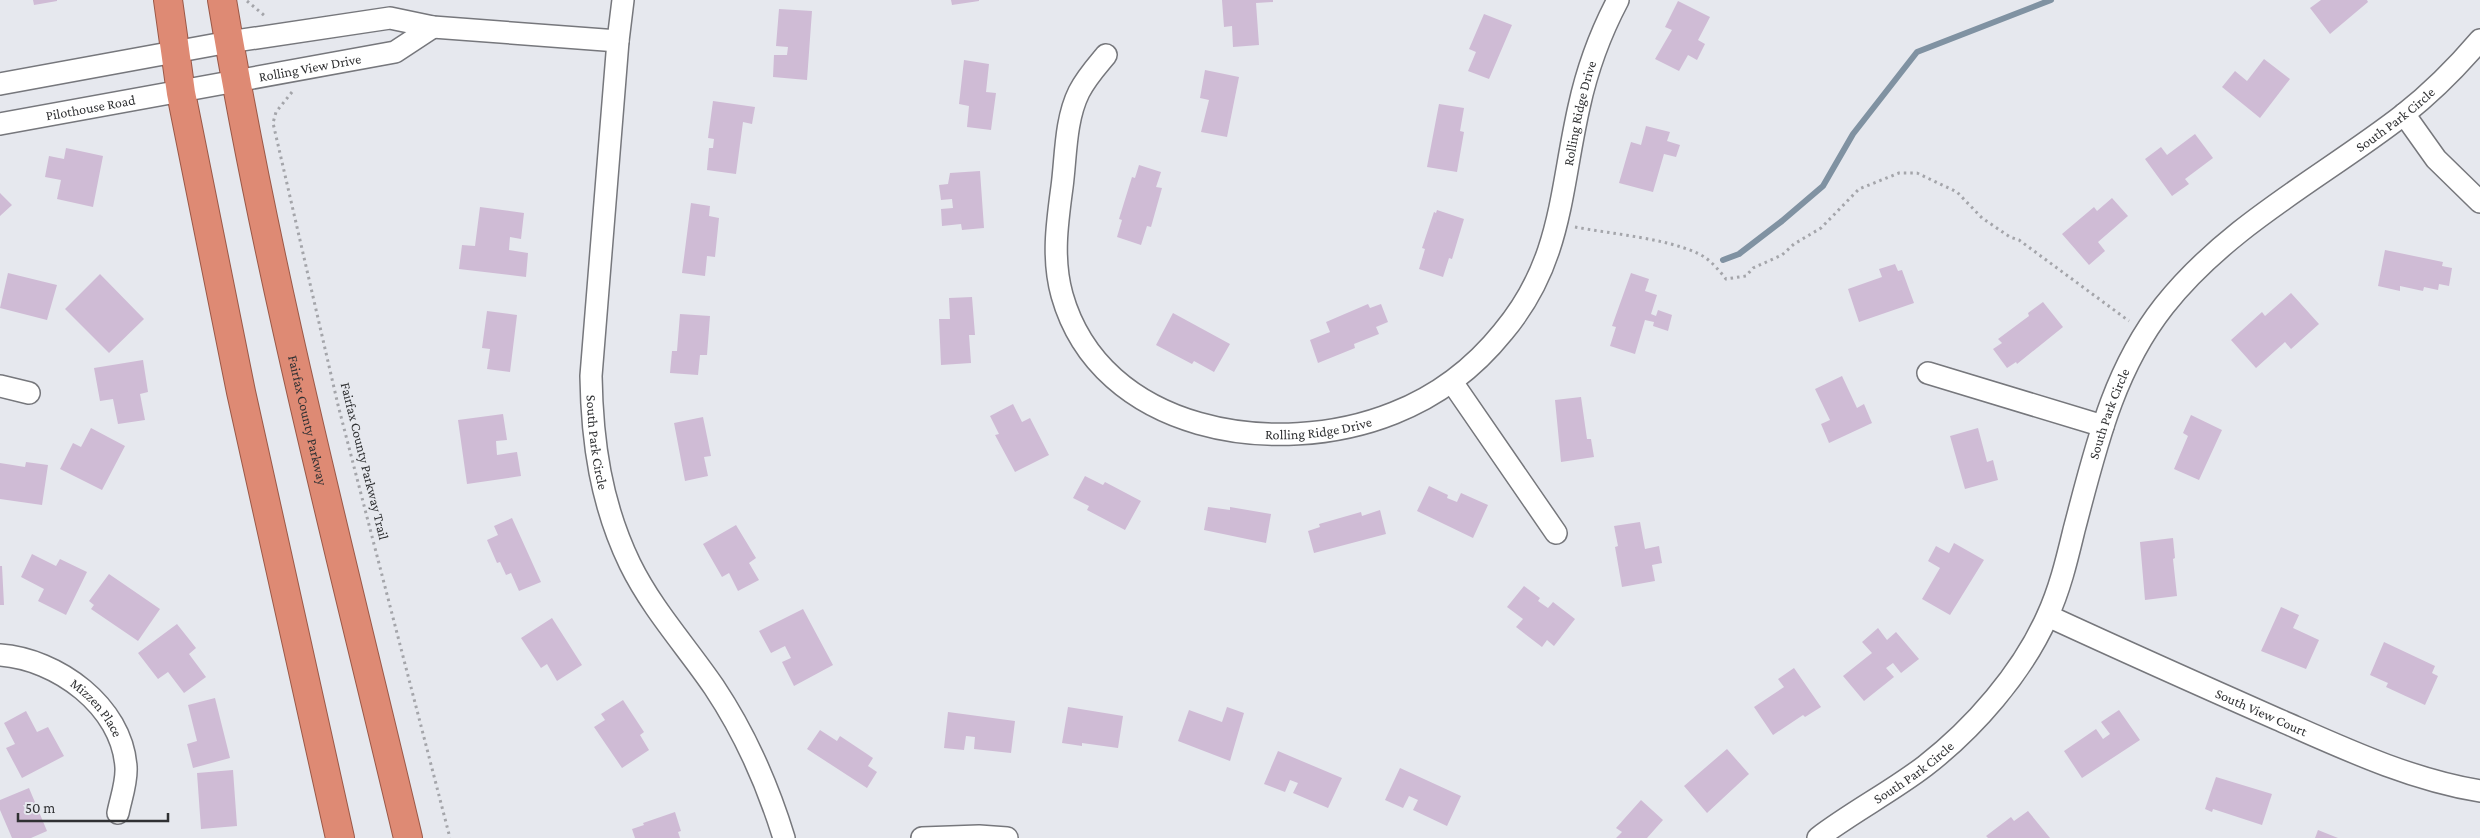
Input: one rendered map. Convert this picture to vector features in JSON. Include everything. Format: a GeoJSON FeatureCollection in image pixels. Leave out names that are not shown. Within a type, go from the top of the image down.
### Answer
{"type":"FeatureCollection","features":[{"type":"Feature","properties":{"kind":"highway"},"geometry":{"type":"LineString","coordinates":[[168,0],[181,93],[241,392],[340,838]]}},
{"type":"Feature","properties":{"kind":"highway","name":"Fairfax County Parkway"},"geometry":{"type":"LineString","coordinates":[[222,0],[235,81],[273,271],[332,532],[408,838]]}},
{"type":"Feature","properties":{"kind":"street","name":"South Park Circle"},"geometry":{"type":"LineString","coordinates":[[623,0],[618,41],[591,376],[592,423],[598,473],[611,518],[630,565],[658,612],[713,686],[734,720],[753,758],[784,838]]}},
{"type":"Feature","properties":{"kind":"street","name":"Rolling Ridge Drive"},"geometry":{"type":"LineString","coordinates":[[1106,55],[1084,83],[1071,114],[1056,232],[1056,257],[1062,296],[1074,326],[1086,347],[1111,378],[1128,392],[1186,420],[1239,432],[1291,434],[1334,430],[1376,420],[1420,402],[1452,382],[1478,359],[1504,331],[1525,302],[1542,270],[1558,224],[1579,107],[1592,60],[1618,0]]}},
{"type":"Feature","properties":{"kind":"street"},"geometry":{"type":"LineString","coordinates":[[0,84],[229,42],[390,18],[433,27],[618,41]]}},
{"type":"Feature","properties":{"kind":"street","name":"Rolling View Drive"},"geometry":{"type":"LineString","coordinates":[[181,93],[235,81],[395,52],[433,27]]}},
{"type":"Feature","properties":{"kind":"street","name":"South Park Circle"},"geometry":{"type":"LineString","coordinates":[[1818,838],[1924,766],[1957,739],[1997,695],[2036,639],[2048,616],[2061,580],[2102,426],[2122,374],[2163,307],[2212,255],[2329,166],[2404,114],[2445,77],[2480,40]]}},
{"type":"Feature","properties":{"kind":"street","name":"Pilothouse Road"},"geometry":{"type":"LineString","coordinates":[[0,124],[181,93]]}},
{"type":"Feature","properties":{"kind":"street"},"geometry":{"type":"LineString","coordinates":[[2404,114],[2436,160],[2480,202]]}},
{"type":"Feature","properties":{"kind":"street"},"geometry":{"type":"LineString","coordinates":[[1928,373],[2102,426]]}},
{"type":"Feature","properties":{"kind":"street"},"geometry":{"type":"LineString","coordinates":[[1452,382],[1556,533]]}},
{"type":"Feature","properties":{"kind":"street"},"geometry":{"type":"LineString","coordinates":[[0,386],[29,393]]}},
{"type":"Feature","properties":{"kind":"street","name":"South View Court"},"geometry":{"type":"LineString","coordinates":[[2048,616],[2390,768],[2444,785],[2480,792]]}},
{"type":"Feature","properties":{"kind":"street","name":"Mizzen Place"},"geometry":{"type":"LineString","coordinates":[[0,655],[34,662],[59,673],[79,686],[96,703],[114,729],[123,750],[126,773],[118,813]]}},
{"type":"Feature","properties":{"kind":"street"},"geometry":{"type":"LineString","coordinates":[[922,838],[979,836],[1007,838]]}},
{"type":"Feature","properties":{"kind":"path"},"geometry":{"type":"LineString","coordinates":[[246,0],[266,16]]}},
{"type":"Feature","properties":{"kind":"path","name":"Fairfax County Parkway Trail"},"geometry":{"type":"LineString","coordinates":[[292,93],[276,112],[273,123],[338,405],[450,838]]}},
{"type":"Feature","properties":{"kind":"path"},"geometry":{"type":"LineString","coordinates":[[1558,224],[1672,244],[1698,253],[1715,265],[1726,279],[1746,276],[1761,263],[1782,256],[1794,244],[1821,228],[1860,189],[1899,173],[1917,173],[1957,192],[1982,218],[2010,237],[2018,240],[2145,334]]}},
{"type":"Feature","properties":{"kind":"building"},"geometry":{"type":"Polygon","coordinates":[[[33,0],[57,0],[57,1],[34,5],[33,0]]]}},
{"type":"Feature","properties":{"kind":"building"},"geometry":{"type":"Polygon","coordinates":[[[951,0],[979,0],[979,1],[952,5],[951,0]]]}},
{"type":"Feature","properties":{"kind":"building"},"geometry":{"type":"Polygon","coordinates":[[[1222,0],[1273,0],[1273,2],[1256,3],[1259,45],[1233,47],[1232,26],[1224,27],[1222,0]]]}},
{"type":"Feature","properties":{"kind":"building"},"geometry":{"type":"Polygon","coordinates":[[[2321,0],[2367,0],[2368,2],[2330,34],[2310,8],[2321,0]]]}},
{"type":"Feature","properties":{"kind":"building"},"geometry":{"type":"Polygon","coordinates":[[[1678,1],[1710,17],[1698,40],[1705,44],[1697,60],[1688,55],[1679,71],[1655,59],[1672,30],[1665,27],[1678,1]]]}},
{"type":"Feature","properties":{"kind":"building"},"geometry":{"type":"Polygon","coordinates":[[[779,9],[812,11],[807,80],[773,77],[774,55],[787,55],[788,47],[776,46],[779,9]]]}},
{"type":"Feature","properties":{"kind":"building"},"geometry":{"type":"Polygon","coordinates":[[[1484,14],[1512,25],[1489,79],[1468,71],[1476,52],[1469,49],[1484,14]]]}},
{"type":"Feature","properties":{"kind":"building"},"geometry":{"type":"Polygon","coordinates":[[[2264,59],[2290,79],[2260,118],[2222,87],[2235,71],[2247,81],[2264,59]]]}},
{"type":"Feature","properties":{"kind":"building"},"geometry":{"type":"Polygon","coordinates":[[[964,60],[989,64],[986,92],[996,93],[991,130],[967,127],[969,106],[959,104],[964,60]]]}},
{"type":"Feature","properties":{"kind":"building"},"geometry":{"type":"Polygon","coordinates":[[[1205,70],[1239,77],[1227,137],[1201,132],[1209,100],[1200,98],[1205,70]]]}},
{"type":"Feature","properties":{"kind":"building"},"geometry":{"type":"Polygon","coordinates":[[[713,101],[755,107],[752,124],[743,122],[736,174],[707,170],[709,148],[713,148],[714,139],[708,138],[713,101]]]}},
{"type":"Feature","properties":{"kind":"building"},"geometry":{"type":"Polygon","coordinates":[[[1439,104],[1464,108],[1460,131],[1464,132],[1457,172],[1427,167],[1439,104]]]}},
{"type":"Feature","properties":{"kind":"building"},"geometry":{"type":"Polygon","coordinates":[[[1646,126],[1670,132],[1667,141],[1680,145],[1676,157],[1664,154],[1653,192],[1619,183],[1631,142],[1641,145],[1646,126]]]}},
{"type":"Feature","properties":{"kind":"building"},"geometry":{"type":"Polygon","coordinates":[[[2195,134],[2213,158],[2185,179],[2189,184],[2172,196],[2145,159],[2161,147],[2167,155],[2195,134]]]}},
{"type":"Feature","properties":{"kind":"building"},"geometry":{"type":"Polygon","coordinates":[[[66,148],[103,156],[93,207],[57,199],[61,180],[45,177],[49,156],[64,159],[66,148]]]}},
{"type":"Feature","properties":{"kind":"building"},"geometry":{"type":"Polygon","coordinates":[[[1139,165],[1161,172],[1156,187],[1162,188],[1151,227],[1147,226],[1141,245],[1117,237],[1122,220],[1119,219],[1132,177],[1135,178],[1139,165]]]}},
{"type":"Feature","properties":{"kind":"building"},"geometry":{"type":"Polygon","coordinates":[[[980,171],[984,228],[962,230],[961,224],[942,226],[941,209],[953,208],[952,199],[941,200],[939,185],[948,184],[950,173],[980,171]]]}},
{"type":"Feature","properties":{"kind":"building"},"geometry":{"type":"Polygon","coordinates":[[[0,193],[12,205],[0,216],[0,193]]]}},
{"type":"Feature","properties":{"kind":"building"},"geometry":{"type":"Polygon","coordinates":[[[2112,198],[2128,216],[2098,242],[2105,251],[2089,265],[2062,234],[2094,207],[2097,211],[2112,198]]]}},
{"type":"Feature","properties":{"kind":"building"},"geometry":{"type":"Polygon","coordinates":[[[691,203],[710,206],[709,216],[719,218],[715,257],[707,256],[705,276],[682,273],[691,203]]]}},
{"type":"Feature","properties":{"kind":"building"},"geometry":{"type":"Polygon","coordinates":[[[480,207],[524,213],[521,239],[510,237],[509,250],[528,253],[526,277],[459,269],[462,245],[475,246],[480,207]]]}},
{"type":"Feature","properties":{"kind":"building"},"geometry":{"type":"Polygon","coordinates":[[[1437,210],[1464,219],[1452,259],[1449,258],[1443,277],[1419,269],[1425,249],[1422,248],[1434,212],[1436,213],[1437,210]]]}},
{"type":"Feature","properties":{"kind":"building"},"geometry":{"type":"Polygon","coordinates":[[[2385,250],[2443,262],[2442,266],[2452,268],[2449,286],[2439,284],[2438,290],[2424,287],[2423,291],[2400,286],[2400,291],[2378,286],[2385,250]]]}},
{"type":"Feature","properties":{"kind":"building"},"geometry":{"type":"Polygon","coordinates":[[[1895,264],[1898,271],[1902,270],[1914,303],[1859,322],[1848,289],[1882,277],[1879,269],[1895,264]]]}},
{"type":"Feature","properties":{"kind":"building"},"geometry":{"type":"Polygon","coordinates":[[[8,273],[57,285],[47,320],[0,308],[8,273]]]}},
{"type":"Feature","properties":{"kind":"building"},"geometry":{"type":"Polygon","coordinates":[[[1631,273],[1649,279],[1645,291],[1657,295],[1651,314],[1656,316],[1658,310],[1672,315],[1668,331],[1653,326],[1654,322],[1645,320],[1635,354],[1610,346],[1616,327],[1612,326],[1631,273]]]}},
{"type":"Feature","properties":{"kind":"building"},"geometry":{"type":"Polygon","coordinates":[[[100,274],[144,319],[109,353],[65,309],[100,274]]]}},
{"type":"Feature","properties":{"kind":"building"},"geometry":{"type":"Polygon","coordinates":[[[2291,293],[2319,324],[2291,349],[2285,342],[2256,368],[2231,340],[2262,312],[2265,316],[2291,293]]]}},
{"type":"Feature","properties":{"kind":"building"},"geometry":{"type":"Polygon","coordinates":[[[972,297],[975,335],[969,335],[971,363],[941,365],[939,319],[950,319],[949,298],[972,297]]]}},
{"type":"Feature","properties":{"kind":"building"},"geometry":{"type":"Polygon","coordinates":[[[2043,302],[2063,327],[2017,364],[2016,362],[2007,368],[1993,349],[2002,343],[1998,339],[2029,316],[2028,313],[2043,302]]]}},
{"type":"Feature","properties":{"kind":"building"},"geometry":{"type":"Polygon","coordinates":[[[1368,304],[1370,308],[1381,304],[1388,322],[1376,327],[1379,334],[1354,344],[1355,348],[1318,363],[1310,340],[1330,332],[1326,322],[1368,304]]]}},
{"type":"Feature","properties":{"kind":"building"},"geometry":{"type":"Polygon","coordinates":[[[487,311],[517,315],[510,372],[487,369],[490,349],[482,348],[487,311]]]}},
{"type":"Feature","properties":{"kind":"building"},"geometry":{"type":"Polygon","coordinates":[[[1173,313],[1230,344],[1214,372],[1194,361],[1192,364],[1156,345],[1173,313]]]}},
{"type":"Feature","properties":{"kind":"building"},"geometry":{"type":"Polygon","coordinates":[[[680,314],[710,316],[707,355],[700,355],[698,375],[670,373],[672,351],[677,351],[680,314]]]}},
{"type":"Feature","properties":{"kind":"building"},"geometry":{"type":"Polygon","coordinates":[[[143,360],[148,392],[140,394],[145,420],[118,424],[113,399],[100,401],[94,368],[143,360]]]}},
{"type":"Feature","properties":{"kind":"building"},"geometry":{"type":"Polygon","coordinates":[[[1842,376],[1857,408],[1864,404],[1872,423],[1829,443],[1821,424],[1830,420],[1815,389],[1842,376]]]}},
{"type":"Feature","properties":{"kind":"building"},"geometry":{"type":"Polygon","coordinates":[[[1581,397],[1587,439],[1591,439],[1594,457],[1561,462],[1555,400],[1581,397]]]}},
{"type":"Feature","properties":{"kind":"building"},"geometry":{"type":"Polygon","coordinates":[[[1013,404],[1022,422],[1030,418],[1049,455],[1015,472],[995,435],[999,434],[990,416],[1013,404]]]}},
{"type":"Feature","properties":{"kind":"building"},"geometry":{"type":"Polygon","coordinates":[[[503,414],[507,440],[496,441],[497,455],[517,452],[521,476],[467,484],[458,420],[503,414]]]}},
{"type":"Feature","properties":{"kind":"building"},"geometry":{"type":"Polygon","coordinates":[[[2191,415],[2222,430],[2199,480],[2174,469],[2188,436],[2183,433],[2191,415]]]}},
{"type":"Feature","properties":{"kind":"building"},"geometry":{"type":"Polygon","coordinates":[[[703,417],[711,456],[704,457],[708,476],[685,481],[674,423],[703,417]]]}},
{"type":"Feature","properties":{"kind":"building"},"geometry":{"type":"Polygon","coordinates":[[[91,428],[125,446],[102,490],[60,469],[73,443],[81,447],[91,428]]]}},
{"type":"Feature","properties":{"kind":"building"},"geometry":{"type":"Polygon","coordinates":[[[1978,428],[1987,462],[1993,460],[1998,480],[1965,489],[1950,436],[1978,428]]]}},
{"type":"Feature","properties":{"kind":"building"},"geometry":{"type":"Polygon","coordinates":[[[26,462],[48,465],[42,505],[0,499],[0,463],[25,467],[26,462]]]}},
{"type":"Feature","properties":{"kind":"building"},"geometry":{"type":"Polygon","coordinates":[[[1085,476],[1103,485],[1105,482],[1141,501],[1125,530],[1087,510],[1089,506],[1073,498],[1085,476]]]}},
{"type":"Feature","properties":{"kind":"building"},"geometry":{"type":"Polygon","coordinates":[[[1429,486],[1448,495],[1447,498],[1457,502],[1461,493],[1488,505],[1473,538],[1417,511],[1429,486]]]}},
{"type":"Feature","properties":{"kind":"building"},"geometry":{"type":"Polygon","coordinates":[[[1208,507],[1230,510],[1230,507],[1271,514],[1266,543],[1204,530],[1208,507]]]}},
{"type":"Feature","properties":{"kind":"building"},"geometry":{"type":"Polygon","coordinates":[[[1380,510],[1386,534],[1314,553],[1308,531],[1320,527],[1319,524],[1361,512],[1362,516],[1380,510]]]}},
{"type":"Feature","properties":{"kind":"building"},"geometry":{"type":"Polygon","coordinates":[[[512,518],[541,582],[519,591],[511,573],[506,575],[500,562],[497,563],[487,540],[498,535],[494,526],[512,518]]]}},
{"type":"Feature","properties":{"kind":"building"},"geometry":{"type":"Polygon","coordinates":[[[1640,522],[1645,549],[1659,546],[1662,563],[1652,565],[1655,581],[1622,587],[1615,547],[1618,546],[1614,526],[1640,522]]]}},
{"type":"Feature","properties":{"kind":"building"},"geometry":{"type":"Polygon","coordinates":[[[736,525],[756,558],[749,563],[759,580],[738,591],[729,573],[722,577],[703,544],[736,525]]]}},
{"type":"Feature","properties":{"kind":"building"},"geometry":{"type":"Polygon","coordinates":[[[2173,538],[2177,596],[2145,600],[2140,542],[2173,538]]]}},
{"type":"Feature","properties":{"kind":"building"},"geometry":{"type":"Polygon","coordinates":[[[1954,543],[1984,560],[1950,615],[1922,599],[1940,568],[1928,561],[1936,546],[1949,553],[1954,543]]]}},
{"type":"Feature","properties":{"kind":"building"},"geometry":{"type":"Polygon","coordinates":[[[32,554],[56,566],[60,559],[87,572],[66,615],[38,601],[44,589],[21,577],[32,554]]]}},
{"type":"Feature","properties":{"kind":"building"},"geometry":{"type":"Polygon","coordinates":[[[0,566],[2,566],[4,605],[0,605],[0,566]]]}},
{"type":"Feature","properties":{"kind":"building"},"geometry":{"type":"Polygon","coordinates":[[[109,574],[160,609],[138,641],[91,609],[94,605],[89,601],[109,574]]]}},
{"type":"Feature","properties":{"kind":"building"},"geometry":{"type":"Polygon","coordinates":[[[1524,586],[1540,598],[1538,601],[1548,608],[1553,602],[1575,619],[1554,646],[1547,640],[1542,647],[1516,627],[1523,619],[1507,607],[1524,586]]]}},
{"type":"Feature","properties":{"kind":"building"},"geometry":{"type":"Polygon","coordinates":[[[2281,607],[2299,615],[2293,628],[2319,640],[2306,669],[2261,651],[2281,607]]]}},
{"type":"Feature","properties":{"kind":"building"},"geometry":{"type":"Polygon","coordinates":[[[803,609],[833,665],[794,686],[782,662],[791,658],[785,646],[771,653],[759,631],[803,609]]]}},
{"type":"Feature","properties":{"kind":"building"},"geometry":{"type":"Polygon","coordinates":[[[552,618],[582,665],[557,681],[547,664],[541,668],[521,638],[552,618]]]}},
{"type":"Feature","properties":{"kind":"building"},"geometry":{"type":"Polygon","coordinates":[[[177,624],[196,648],[189,654],[206,677],[184,693],[168,672],[158,679],[138,653],[177,624]]]}},
{"type":"Feature","properties":{"kind":"building"},"geometry":{"type":"Polygon","coordinates":[[[1878,628],[1887,640],[1896,632],[1919,659],[1901,673],[1893,663],[1886,668],[1894,677],[1864,701],[1843,676],[1872,653],[1862,642],[1878,628]]]}},
{"type":"Feature","properties":{"kind":"building"},"geometry":{"type":"Polygon","coordinates":[[[2384,642],[2435,666],[2432,673],[2438,676],[2425,705],[2386,687],[2388,683],[2370,675],[2384,642]]]}},
{"type":"Feature","properties":{"kind":"building"},"geometry":{"type":"Polygon","coordinates":[[[1794,668],[1821,707],[1805,717],[1803,715],[1773,735],[1754,707],[1784,687],[1778,679],[1794,668]]]}},
{"type":"Feature","properties":{"kind":"building"},"geometry":{"type":"Polygon","coordinates":[[[215,698],[230,758],[193,768],[187,744],[197,741],[188,705],[215,698]]]}},
{"type":"Feature","properties":{"kind":"building"},"geometry":{"type":"Polygon","coordinates":[[[623,700],[644,732],[640,735],[649,750],[622,768],[594,727],[605,720],[601,714],[623,700]]]}},
{"type":"Feature","properties":{"kind":"building"},"geometry":{"type":"Polygon","coordinates":[[[1068,707],[1123,716],[1118,748],[1082,743],[1082,746],[1062,743],[1068,707]]]}},
{"type":"Feature","properties":{"kind":"building"},"geometry":{"type":"Polygon","coordinates":[[[1227,707],[1244,713],[1230,761],[1178,741],[1189,710],[1222,722],[1227,707]]]}},
{"type":"Feature","properties":{"kind":"building"},"geometry":{"type":"Polygon","coordinates":[[[2119,710],[2140,740],[2082,778],[2064,751],[2096,729],[2103,739],[2110,734],[2101,722],[2119,710]]]}},
{"type":"Feature","properties":{"kind":"building"},"geometry":{"type":"Polygon","coordinates":[[[26,711],[37,732],[48,727],[64,756],[22,778],[6,748],[15,744],[4,723],[26,711]]]}},
{"type":"Feature","properties":{"kind":"building"},"geometry":{"type":"Polygon","coordinates":[[[948,712],[1015,721],[1011,753],[974,749],[975,737],[966,736],[964,750],[944,748],[948,712]]]}},
{"type":"Feature","properties":{"kind":"building"},"geometry":{"type":"Polygon","coordinates":[[[820,730],[837,741],[840,736],[873,758],[868,766],[877,772],[867,788],[807,749],[820,730]]]}},
{"type":"Feature","properties":{"kind":"building"},"geometry":{"type":"Polygon","coordinates":[[[1727,749],[1749,774],[1707,813],[1684,786],[1727,749]]]}},
{"type":"Feature","properties":{"kind":"building"},"geometry":{"type":"Polygon","coordinates":[[[1278,751],[1342,778],[1328,808],[1293,793],[1298,783],[1290,780],[1285,792],[1264,784],[1278,751]]]}},
{"type":"Feature","properties":{"kind":"building"},"geometry":{"type":"Polygon","coordinates":[[[1400,768],[1461,796],[1447,826],[1413,810],[1418,800],[1409,796],[1403,808],[1385,800],[1400,768]]]}},
{"type":"Feature","properties":{"kind":"building"},"geometry":{"type":"Polygon","coordinates":[[[233,770],[237,826],[201,829],[197,773],[233,770]]]}},
{"type":"Feature","properties":{"kind":"building"},"geometry":{"type":"Polygon","coordinates":[[[2216,777],[2272,794],[2262,825],[2213,809],[2212,812],[2205,809],[2216,777]]]}},
{"type":"Feature","properties":{"kind":"building"},"geometry":{"type":"Polygon","coordinates":[[[29,788],[47,831],[31,838],[12,838],[0,810],[0,800],[29,788]]]}},
{"type":"Feature","properties":{"kind":"building"},"geometry":{"type":"Polygon","coordinates":[[[1641,800],[1663,820],[1647,838],[1616,838],[1622,832],[1616,828],[1641,800]]]}},
{"type":"Feature","properties":{"kind":"building"},"geometry":{"type":"Polygon","coordinates":[[[2028,811],[2050,838],[1988,838],[1986,836],[2011,817],[2014,821],[2028,811]]]}},
{"type":"Feature","properties":{"kind":"building"},"geometry":{"type":"Polygon","coordinates":[[[675,812],[681,831],[678,832],[680,838],[635,838],[632,829],[644,825],[643,823],[675,812]]]}},
{"type":"Feature","properties":{"kind":"building"},"geometry":{"type":"Polygon","coordinates":[[[2318,830],[2338,838],[2315,838],[2318,830]]]}},
{"type":"Feature","properties":{"kind":"waterway"},"geometry":{"type":"LineString","coordinates":[[1723,260],[1739,254],[1823,186],[1853,134],[1917,52],[2051,0]]}}]}
